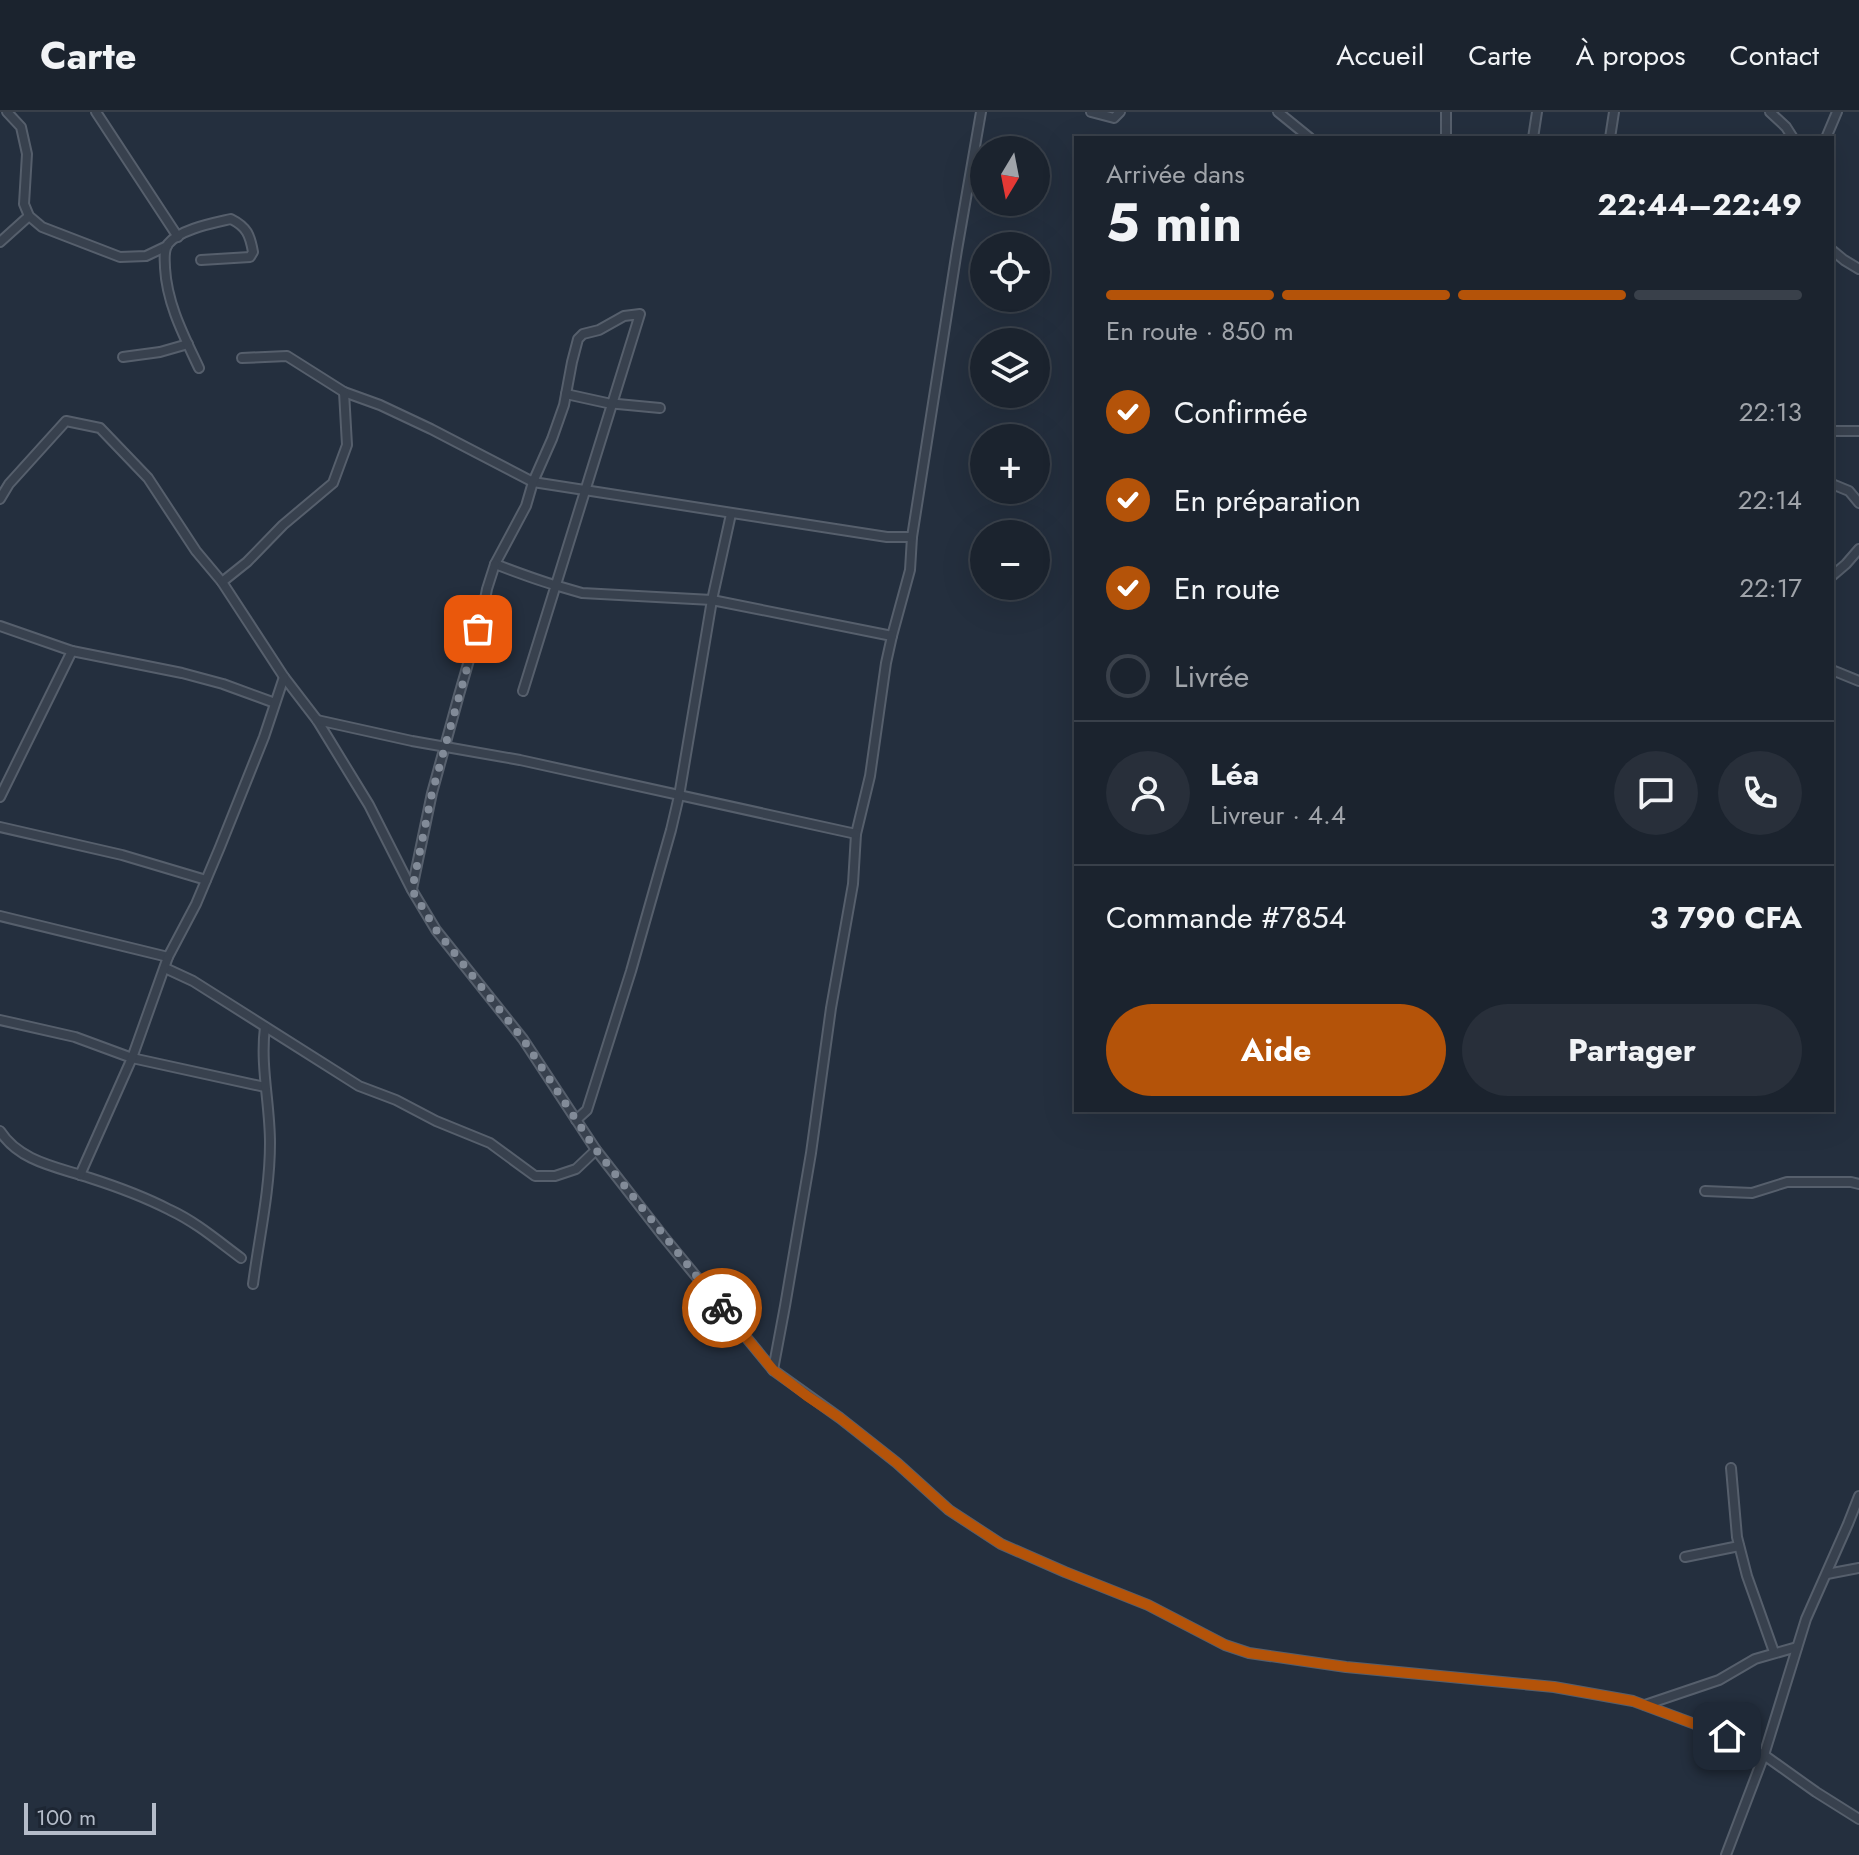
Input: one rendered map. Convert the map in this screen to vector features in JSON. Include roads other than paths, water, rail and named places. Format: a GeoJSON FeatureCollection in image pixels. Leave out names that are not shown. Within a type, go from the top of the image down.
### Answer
{"type":"FeatureCollection","features":[{"type":"Feature","properties":{"kind":"street"},"geometry":{"type":"LineString","coordinates":[[7,112],[21,127],[27,154],[24,204],[29,216],[42,227],[120,257],[146,256],[196,228],[231,219],[242,224],[251,236],[253,252],[250,257],[201,260]]}},
{"type":"Feature","properties":{"kind":"street"},"geometry":{"type":"LineString","coordinates":[[96,112],[178,237]]}},
{"type":"Feature","properties":{"kind":"street"},"geometry":{"type":"LineString","coordinates":[[773,1370],[818,1112],[831,1008],[853,884],[856,834],[870,776],[886,663],[910,570],[912,537],[981,112]]}},
{"type":"Feature","properties":{"kind":"street"},"geometry":{"type":"LineString","coordinates":[[1091,112],[1114,118],[1120,112]]}},
{"type":"Feature","properties":{"kind":"street"},"geometry":{"type":"LineString","coordinates":[[1278,112],[1308,136]]}},
{"type":"Feature","properties":{"kind":"street"},"geometry":{"type":"LineString","coordinates":[[1446,112],[1446,136]]}},
{"type":"Feature","properties":{"kind":"street"},"geometry":{"type":"LineString","coordinates":[[1533,136],[1537,112]]}},
{"type":"Feature","properties":{"kind":"street"},"geometry":{"type":"LineString","coordinates":[[1610,136],[1614,112]]}},
{"type":"Feature","properties":{"kind":"street"},"geometry":{"type":"LineString","coordinates":[[1770,112],[1792,136]]}},
{"type":"Feature","properties":{"kind":"street"},"geometry":{"type":"LineString","coordinates":[[1827,136],[1837,112]]}},
{"type":"Feature","properties":{"kind":"street"},"geometry":{"type":"LineString","coordinates":[[0,242],[29,216]]}},
{"type":"Feature","properties":{"kind":"street"},"geometry":{"type":"LineString","coordinates":[[167,246],[164,254],[170,302],[199,368]]}},
{"type":"Feature","properties":{"kind":"street"},"geometry":{"type":"LineString","coordinates":[[1834,252],[1859,269]]}},
{"type":"Feature","properties":{"kind":"street"},"geometry":{"type":"LineString","coordinates":[[412,890],[432,793],[495,564],[526,506],[552,439],[578,339],[624,316],[640,314],[523,691]]}},
{"type":"Feature","properties":{"kind":"street"},"geometry":{"type":"LineString","coordinates":[[123,357],[188,344]]}},
{"type":"Feature","properties":{"kind":"street"},"geometry":{"type":"LineString","coordinates":[[242,358],[287,356],[344,392],[431,429],[533,482],[887,537],[912,537]]}},
{"type":"Feature","properties":{"kind":"street"},"geometry":{"type":"LineString","coordinates":[[222,582],[333,483],[347,445],[344,392]]}},
{"type":"Feature","properties":{"kind":"street"},"geometry":{"type":"LineString","coordinates":[[566,394],[660,408]]}},
{"type":"Feature","properties":{"kind":"street"},"geometry":{"type":"LineString","coordinates":[[0,499],[9,484],[66,421],[100,428],[148,478],[196,551],[222,582],[284,677],[317,720],[369,805],[436,930],[523,1039],[596,1150],[773,1370],[886,1454],[949,1510],[1001,1544],[1148,1605],[1225,1645],[1249,1653],[1346,1667],[1554,1687],[1645,1705],[1727,1736],[1764,1755],[1859,1819]]}},
{"type":"Feature","properties":{"kind":"street"},"geometry":{"type":"LineString","coordinates":[[1834,431],[1859,431]]}},
{"type":"Feature","properties":{"kind":"street"},"geometry":{"type":"LineString","coordinates":[[1834,485],[1849,491],[1859,503]]}},
{"type":"Feature","properties":{"kind":"street"},"geometry":{"type":"LineString","coordinates":[[576,1120],[587,1110],[631,971],[679,796],[712,600],[731,514]]}},
{"type":"Feature","properties":{"kind":"street"},"geometry":{"type":"LineString","coordinates":[[1834,574],[1859,549]]}},
{"type":"Feature","properties":{"kind":"street"},"geometry":{"type":"LineString","coordinates":[[495,564],[582,593],[712,600],[892,636]]}},
{"type":"Feature","properties":{"kind":"street"},"geometry":{"type":"LineString","coordinates":[[0,626],[72,651],[182,673],[275,703]]}},
{"type":"Feature","properties":{"kind":"street"},"geometry":{"type":"LineString","coordinates":[[0,797],[72,651]]}},
{"type":"Feature","properties":{"kind":"street"},"geometry":{"type":"LineString","coordinates":[[1834,671],[1859,681]]}},
{"type":"Feature","properties":{"kind":"street"},"geometry":{"type":"LineString","coordinates":[[80,1175],[132,1058],[168,957],[206,880],[264,737],[284,677]]}},
{"type":"Feature","properties":{"kind":"street"},"geometry":{"type":"LineString","coordinates":[[317,720],[520,760],[856,834]]}},
{"type":"Feature","properties":{"kind":"street"},"geometry":{"type":"LineString","coordinates":[[0,827],[122,855],[206,880]]}},
{"type":"Feature","properties":{"kind":"street"},"geometry":{"type":"LineString","coordinates":[[0,916],[168,957]]}},
{"type":"Feature","properties":{"kind":"street"},"geometry":{"type":"LineString","coordinates":[[165,968],[193,981],[359,1086],[490,1143],[535,1176],[555,1176],[576,1169],[596,1150]]}},
{"type":"Feature","properties":{"kind":"street"},"geometry":{"type":"LineString","coordinates":[[0,1020],[75,1037],[132,1058],[265,1087]]}},
{"type":"Feature","properties":{"kind":"street"},"geometry":{"type":"LineString","coordinates":[[253,1284],[270,1143],[262,1049],[265,1027]]}},
{"type":"Feature","properties":{"kind":"street"},"geometry":{"type":"LineString","coordinates":[[0,1131],[14,1147],[42,1163],[133,1193],[171,1210],[241,1258]]}},
{"type":"Feature","properties":{"kind":"street"},"geometry":{"type":"LineString","coordinates":[[1705,1191],[1752,1193],[1787,1182],[1859,1184]]}},
{"type":"Feature","properties":{"kind":"street"},"geometry":{"type":"LineString","coordinates":[[1731,1468],[1739,1546],[1774,1652]]}},
{"type":"Feature","properties":{"kind":"street"},"geometry":{"type":"LineString","coordinates":[[1726,1855],[1764,1755],[1814,1597],[1859,1498]]}},
{"type":"Feature","properties":{"kind":"street"},"geometry":{"type":"LineString","coordinates":[[1685,1557],[1739,1546]]}},
{"type":"Feature","properties":{"kind":"street"},"geometry":{"type":"LineString","coordinates":[[1827,1574],[1859,1568]]}},
{"type":"Feature","properties":{"kind":"street"},"geometry":{"type":"LineString","coordinates":[[1645,1705],[1719,1680],[1755,1659],[1797,1647]]}}]}
